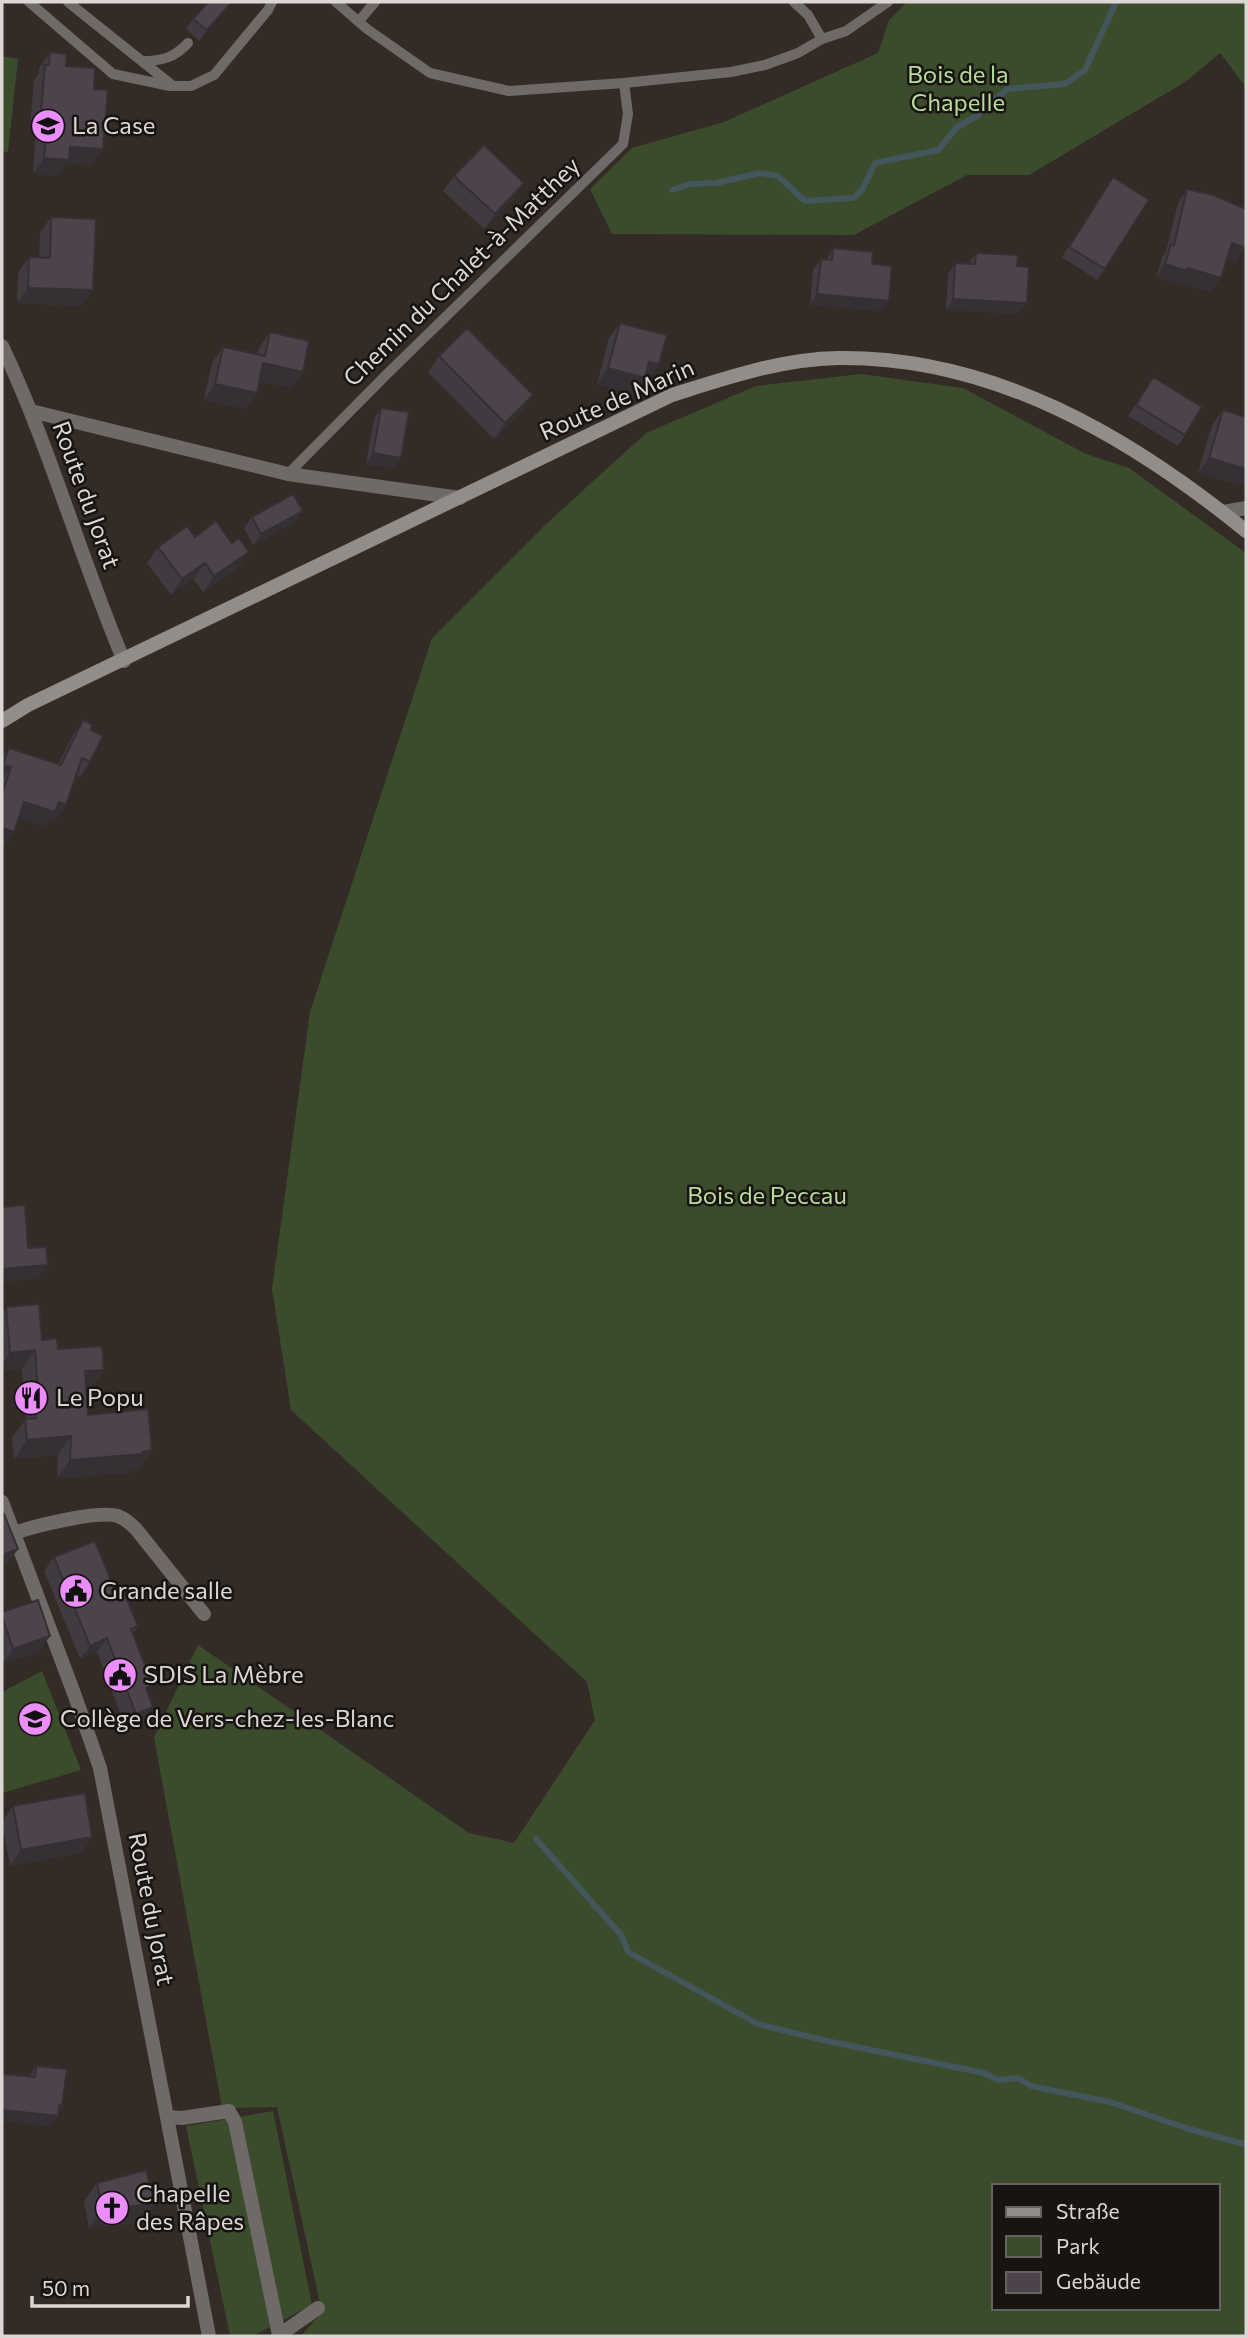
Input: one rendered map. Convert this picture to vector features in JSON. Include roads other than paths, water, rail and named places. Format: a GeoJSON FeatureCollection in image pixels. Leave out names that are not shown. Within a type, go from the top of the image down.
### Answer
{"type":"FeatureCollection","features":[{"type":"Feature","properties":{"kind":"main road","name":"Route de Marin"},"geometry":{"type":"LineString","coordinates":[[2,721],[29,705],[673,395],[739,374],[793,363],[837,358],[909,362],[958,371],[1003,384],[1052,404],[1098,428],[1223,512],[1246,531]]}},
{"type":"Feature","properties":{"kind":"main road","name":"Route de Marin"},"geometry":{"type":"LineString","coordinates":[[2,712],[29,705]]}},
{"type":"Feature","properties":{"kind":"street","name":"Route du Jorat"},"geometry":{"type":"LineString","coordinates":[[2,346],[31,411],[124,660]]}},
{"type":"Feature","properties":{"kind":"street"},"geometry":{"type":"LineString","coordinates":[[2,384],[18,380]]}},
{"type":"Feature","properties":{"kind":"street"},"geometry":{"type":"LineString","coordinates":[[31,411],[288,474],[460,498]]}},
{"type":"Feature","properties":{"kind":"street"},"geometry":{"type":"LineString","coordinates":[[1223,512],[1246,508]]}},
{"type":"Feature","properties":{"kind":"street","name":"Route du Jorat"},"geometry":{"type":"LineString","coordinates":[[2,1502],[100,1769],[209,2336]]}},
{"type":"Feature","properties":{"kind":"street"},"geometry":{"type":"LineString","coordinates":[[14,1533],[33,1527],[103,1515],[123,1518],[136,1529],[204,1614]]}},
{"type":"Feature","properties":{"kind":"street"},"geometry":{"type":"LineString","coordinates":[[168,2117],[182,2118],[229,2111],[235,2122],[278,2336],[318,2308]]}},
{"type":"Feature","properties":{"kind":"lane"},"geometry":{"type":"LineString","coordinates":[[29,2],[113,74],[173,86],[191,86],[214,75],[272,2]]}},
{"type":"Feature","properties":{"kind":"lane"},"geometry":{"type":"LineString","coordinates":[[68,2],[173,86]]}},
{"type":"Feature","properties":{"kind":"lane"},"geometry":{"type":"LineString","coordinates":[[336,2],[429,73],[509,91],[624,83],[731,72],[765,65],[846,31],[888,2]]}},
{"type":"Feature","properties":{"kind":"lane"},"geometry":{"type":"LineString","coordinates":[[359,21],[375,2]]}},
{"type":"Feature","properties":{"kind":"lane"},"geometry":{"type":"LineString","coordinates":[[794,2],[808,15],[822,39]]}},
{"type":"Feature","properties":{"kind":"lane"},"geometry":{"type":"LineString","coordinates":[[142,61],[163,61],[180,52],[188,43]]}},
{"type":"Feature","properties":{"kind":"lane","name":"Chemin du Chalet-à-Matthey"},"geometry":{"type":"LineString","coordinates":[[288,474],[623,144],[628,114],[624,83]]}},
{"type":"Feature","properties":{"kind":"waterway"},"geometry":{"type":"LineString","coordinates":[[672,190],[690,184],[716,183],[760,173],[778,176],[805,201],[853,198],[862,190],[875,163],[938,150],[957,127],[977,116],[1007,89],[1065,84],[1085,70],[1116,2]]}},
{"type":"Feature","properties":{"kind":"waterway"},"geometry":{"type":"LineString","coordinates":[[536,1839],[622,1936],[628,1952],[758,2024],[984,2073],[998,2080],[1018,2078],[1031,2086],[1110,2102],[1189,2129],[1244,2144]]}},
{"type":"Feature","properties":{"kind":"place","name":"La Case"},"geometry":{"type":"Point","coordinates":[48,126]}},
{"type":"Feature","properties":{"kind":"place","name":"Le Popu"},"geometry":{"type":"Point","coordinates":[31,1398]}},
{"type":"Feature","properties":{"kind":"place","name":"Grande salle"},"geometry":{"type":"Point","coordinates":[76,1591]}},
{"type":"Feature","properties":{"kind":"place","name":"SDIS La Mèbre"},"geometry":{"type":"Point","coordinates":[120,1675]}},
{"type":"Feature","properties":{"kind":"place","name":"Collège de Vers-chez-les-Blanc"},"geometry":{"type":"Point","coordinates":[35,1719]}},
{"type":"Feature","properties":{"kind":"place","name":"Chapelle des Râpes"},"geometry":{"type":"Point","coordinates":[112,2208]}},
{"type":"Feature","properties":{"kind":"park label","name":"Bois de la Chapelle"},"geometry":{"type":"Point","coordinates":[958,89]}},
{"type":"Feature","properties":{"kind":"park label","name":"Bois de Peccau"},"geometry":{"type":"Point","coordinates":[767,1196]}}]}
